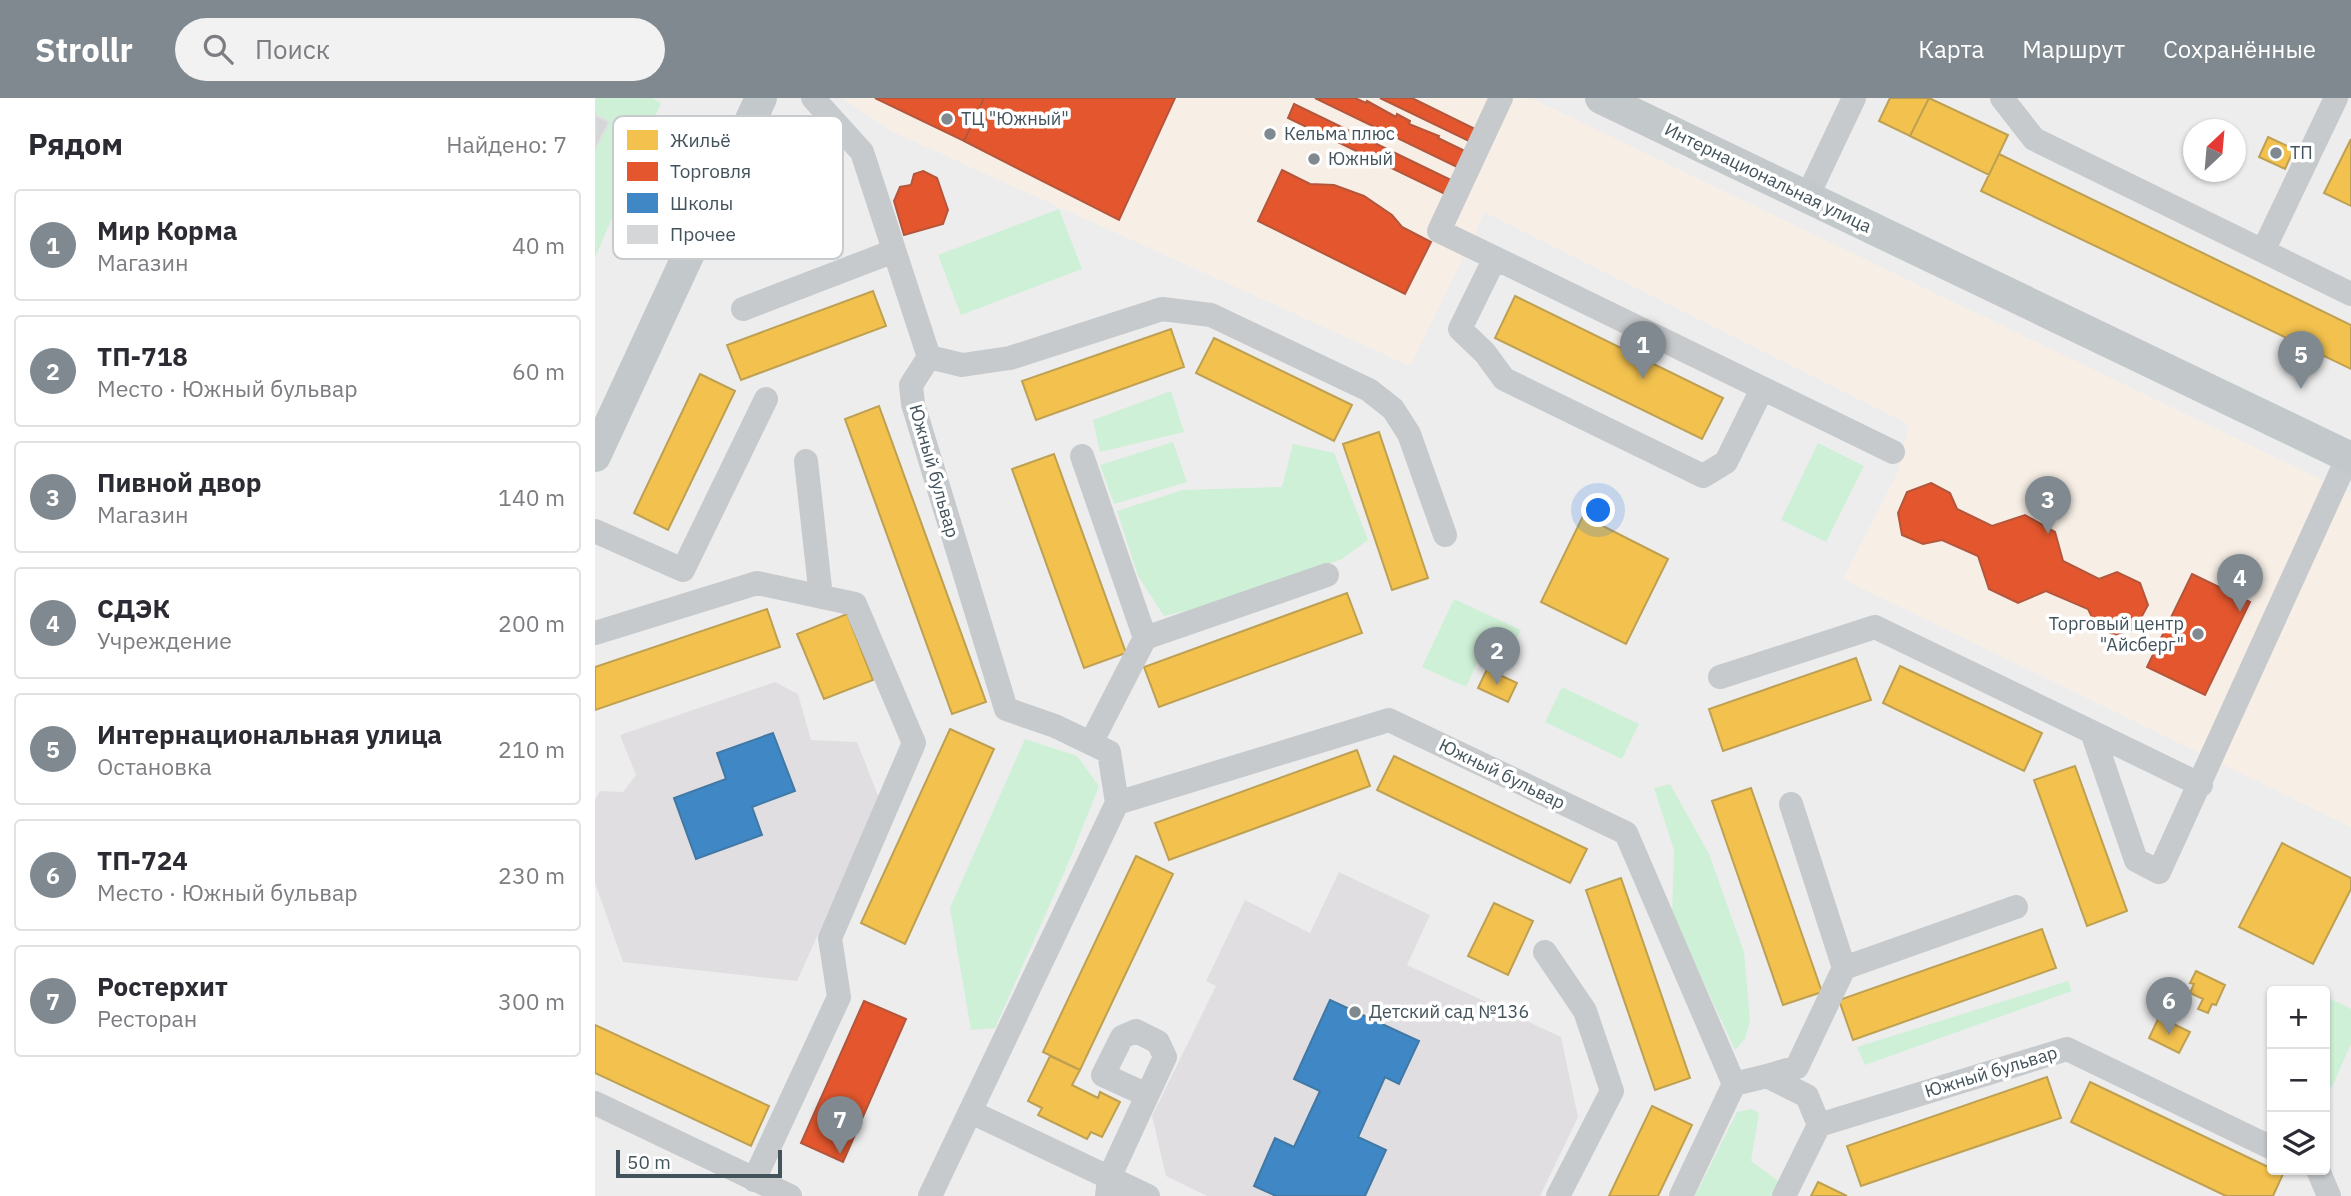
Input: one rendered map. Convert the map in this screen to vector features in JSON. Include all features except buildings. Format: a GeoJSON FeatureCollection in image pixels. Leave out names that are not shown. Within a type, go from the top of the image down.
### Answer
{"type":"FeatureCollection","features":[{"type":"Feature","properties":{"kind":"main road"},"geometry":{"type":"LineString","coordinates":[[753,116],[761,98]]}},
{"type":"Feature","properties":{"kind":"main road","name":"Интернациональная улица"},"geometry":{"type":"LineString","coordinates":[[1601,98],[2349,457]]}},
{"type":"Feature","properties":{"kind":"main road"},"geometry":{"type":"LineString","coordinates":[[595,456],[686,259]]}},
{"type":"Feature","properties":{"kind":"street"},"geometry":{"type":"LineString","coordinates":[[813,98],[829,116]]}},
{"type":"Feature","properties":{"kind":"street"},"geometry":{"type":"LineString","coordinates":[[1501,98],[1439,231],[1892,452]]}},
{"type":"Feature","properties":{"kind":"street"},"geometry":{"type":"LineString","coordinates":[[1807,197],[1854,98]]}},
{"type":"Feature","properties":{"kind":"street"},"geometry":{"type":"LineString","coordinates":[[2263,251],[2336,98]]}},
{"type":"Feature","properties":{"kind":"street"},"geometry":{"type":"LineString","coordinates":[[2009,101],[2034,139],[2351,293]]}},
{"type":"Feature","properties":{"kind":"street"},"geometry":{"type":"LineString","coordinates":[[843,131],[862,152],[929,357],[961,365],[1010,358],[1163,309],[1211,315],[1369,390],[1393,409],[1409,434],[1445,535]]}},
{"type":"Feature","properties":{"kind":"street"},"geometry":{"type":"LineString","coordinates":[[743,309],[894,251]]}},
{"type":"Feature","properties":{"kind":"street"},"geometry":{"type":"LineString","coordinates":[[1495,258],[1460,329],[1485,353],[1504,379],[1616,434],[1703,476],[1726,462],[1762,389]]}},
{"type":"Feature","properties":{"kind":"street","name":"Южный бульвар"},"geometry":{"type":"LineString","coordinates":[[929,357],[911,385],[913,404],[1006,709],[1055,726],[1109,752],[1117,803],[1389,720],[1626,833],[1734,1084]]}},
{"type":"Feature","properties":{"kind":"street"},"geometry":{"type":"LineString","coordinates":[[694,603],[683,570],[766,399]]}},
{"type":"Feature","properties":{"kind":"street"},"geometry":{"type":"LineString","coordinates":[[1082,457],[1145,639]]}},
{"type":"Feature","properties":{"kind":"street"},"geometry":{"type":"LineString","coordinates":[[2092,732],[2136,860],[2159,872],[2349,457]]}},
{"type":"Feature","properties":{"kind":"street"},"geometry":{"type":"LineString","coordinates":[[806,461],[821,597]]}},
{"type":"Feature","properties":{"kind":"street"},"geometry":{"type":"LineString","coordinates":[[595,531],[683,570]]}},
{"type":"Feature","properties":{"kind":"street"},"geometry":{"type":"LineString","coordinates":[[1091,743],[1145,639],[1327,575]]}},
{"type":"Feature","properties":{"kind":"street"},"geometry":{"type":"LineString","coordinates":[[595,633],[757,583],[855,604],[914,743],[830,938],[839,997],[754,1180]]}},
{"type":"Feature","properties":{"kind":"street"},"geometry":{"type":"LineString","coordinates":[[1720,677],[1875,626],[2201,785]]}},
{"type":"Feature","properties":{"kind":"street"},"geometry":{"type":"LineString","coordinates":[[930,1196],[1117,803]]}},
{"type":"Feature","properties":{"kind":"street"},"geometry":{"type":"LineString","coordinates":[[1784,1196],[1819,1125],[1797,1067],[1844,968],[1791,804]]}},
{"type":"Feature","properties":{"kind":"street"},"geometry":{"type":"LineString","coordinates":[[1844,968],[2016,907]]}},
{"type":"Feature","properties":{"kind":"street"},"geometry":{"type":"LineString","coordinates":[[1545,952],[1585,1011],[1612,1091],[1558,1196]]}},
{"type":"Feature","properties":{"kind":"street","name":"Южный бульвар"},"geometry":{"type":"LineString","coordinates":[[1819,1125],[2067,1049],[2267,1146]]}},
{"type":"Feature","properties":{"kind":"street"},"geometry":{"type":"LineString","coordinates":[[1681,1196],[1734,1084],[1797,1067]]}},
{"type":"Feature","properties":{"kind":"street"},"geometry":{"type":"LineString","coordinates":[[1767,1076],[1807,1096]]}},
{"type":"Feature","properties":{"kind":"street"},"geometry":{"type":"LineString","coordinates":[[1108,1187],[1147,1095]]}},
{"type":"Feature","properties":{"kind":"street"},"geometry":{"type":"LineString","coordinates":[[595,1103],[790,1196]]}},
{"type":"Feature","properties":{"kind":"street"},"geometry":{"type":"LineString","coordinates":[[971,1112],[1108,1187],[1148,1196]]}},
{"type":"Feature","properties":{"kind":"street"},"geometry":{"type":"LineString","coordinates":[[2320,1175],[2329,1196]]}},
{"type":"Feature","properties":{"kind":"shaded area"},"geometry":{"type":"Polygon","coordinates":[[[843,98],[1531,98],[2351,494],[2351,827],[1843,579],[1898,472],[1909,424],[1485,212],[1410,366],[889,130],[843,98]]]}},
{"type":"Feature","properties":{"kind":"shaded area"},"geometry":{"type":"Polygon","coordinates":[[[775,682],[798,694],[811,740],[857,742],[879,798],[797,981],[623,962],[595,883],[595,800],[600,791],[623,792],[636,775],[620,735],[775,682]]]}},
{"type":"Feature","properties":{"kind":"shaded area","name":"Детский сад №136"},"geometry":{"type":"Polygon","coordinates":[[[1339,872],[1430,915],[1407,965],[1561,1037],[1578,1117],[1540,1196],[1207,1196],[1166,1176],[1152,1116],[1216,986],[1206,981],[1245,900],[1310,933],[1339,872]]]}},
{"type":"Feature","properties":{"kind":"green space"},"geometry":{"type":"Polygon","coordinates":[[[595,98],[652,98],[661,103],[655,116],[613,116],[613,216],[595,258],[595,98]]]}},
{"type":"Feature","properties":{"kind":"green space"},"geometry":{"type":"Polygon","coordinates":[[[1059,209],[1082,269],[961,315],[938,255],[1059,209]]]}},
{"type":"Feature","properties":{"kind":"green space"},"geometry":{"type":"Polygon","coordinates":[[[1171,391],[1184,432],[1100,452],[1093,420],[1171,391]]]}},
{"type":"Feature","properties":{"kind":"green space"},"geometry":{"type":"Polygon","coordinates":[[[1173,442],[1187,482],[1114,504],[1100,465],[1173,442]]]}},
{"type":"Feature","properties":{"kind":"green space"},"geometry":{"type":"Polygon","coordinates":[[[1818,443],[1864,466],[1826,542],[1781,520],[1818,443]]]}},
{"type":"Feature","properties":{"kind":"green space"},"geometry":{"type":"Polygon","coordinates":[[[1293,444],[1334,453],[1368,540],[1342,559],[1215,604],[1164,616],[1138,576],[1117,511],[1183,490],[1282,487],[1293,444]]]}},
{"type":"Feature","properties":{"kind":"green space"},"geometry":{"type":"Polygon","coordinates":[[[1454,599],[1521,630],[1504,666],[1481,655],[1466,687],[1422,667],[1454,599]]]}},
{"type":"Feature","properties":{"kind":"green space"},"geometry":{"type":"Polygon","coordinates":[[[1562,687],[1639,724],[1622,759],[1545,722],[1562,687]]]}},
{"type":"Feature","properties":{"kind":"green space"},"geometry":{"type":"Polygon","coordinates":[[[1025,739],[1077,756],[1099,786],[1070,859],[995,1028],[971,1030],[950,908],[1025,739]]]}},
{"type":"Feature","properties":{"kind":"green space"},"geometry":{"type":"Polygon","coordinates":[[[1670,784],[1709,854],[1744,952],[1750,1021],[1745,1039],[1735,1050],[1672,914],[1674,850],[1654,788],[1670,784]]]}},
{"type":"Feature","properties":{"kind":"green space"},"geometry":{"type":"Polygon","coordinates":[[[2068,981],[2072,991],[1865,1065],[1857,1047],[2068,981]]]}},
{"type":"Feature","properties":{"kind":"green space"},"geometry":{"type":"Polygon","coordinates":[[[2330,998],[2351,1009],[2351,1044],[2332,1087],[2330,998]]]}},
{"type":"Feature","properties":{"kind":"green space"},"geometry":{"type":"Polygon","coordinates":[[[1751,1109],[1759,1113],[1751,1161],[1782,1184],[1776,1196],[1695,1196],[1737,1112],[1751,1109]]]}},
{"type":"Feature","properties":{"kind":"place","name":"ТЦ \"Южный\""},"geometry":{"type":"Point","coordinates":[947,119]}},
{"type":"Feature","properties":{"kind":"place","name":"Кельма плюс"},"geometry":{"type":"Point","coordinates":[1270,134]}},
{"type":"Feature","properties":{"kind":"place","name":"ТП"},"geometry":{"type":"Point","coordinates":[2276,153]}},
{"type":"Feature","properties":{"kind":"place","name":"Южный"},"geometry":{"type":"Point","coordinates":[1314,159]}},
{"type":"Feature","properties":{"kind":"place","name":"Мир Корма"},"geometry":{"type":"Point","coordinates":[1643,379]}},
{"type":"Feature","properties":{"kind":"place","name":"Интернациональная улица"},"geometry":{"type":"Point","coordinates":[2301,389]}},
{"type":"Feature","properties":{"kind":"place","name":"Пивной двор"},"geometry":{"type":"Point","coordinates":[2048,534]}},
{"type":"Feature","properties":{"kind":"place","name":"СДЭК"},"geometry":{"type":"Point","coordinates":[2240,612]}},
{"type":"Feature","properties":{"kind":"place","name":"Торговый центр \"Айсберг\""},"geometry":{"type":"Point","coordinates":[2198,634]}},
{"type":"Feature","properties":{"kind":"place","name":"ТП-718"},"geometry":{"type":"Point","coordinates":[1497,685]}},
{"type":"Feature","properties":{"kind":"place","name":"Детский сад №136"},"geometry":{"type":"Point","coordinates":[1355,1012]}},
{"type":"Feature","properties":{"kind":"place","name":"ТП-724"},"geometry":{"type":"Point","coordinates":[2169,1035]}},
{"type":"Feature","properties":{"kind":"place","name":"Ростерхит"},"geometry":{"type":"Point","coordinates":[840,1154]}}]}
